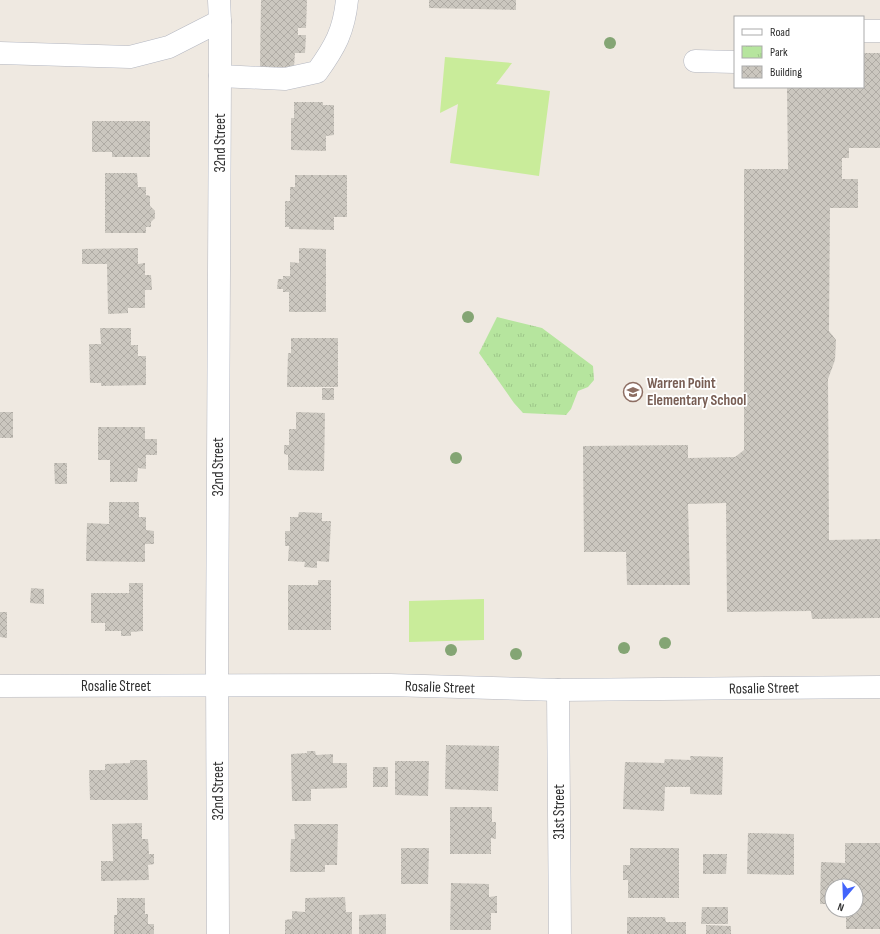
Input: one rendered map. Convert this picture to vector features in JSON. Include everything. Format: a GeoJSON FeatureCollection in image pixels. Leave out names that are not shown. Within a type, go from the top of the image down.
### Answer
{"type":"FeatureCollection","features":[{"type":"Feature","properties":{"kind":"street"},"geometry":{"type":"LineString","coordinates":[[220,76],[285,79],[317,72],[333,50],[345,18],[347,0]]}},
{"type":"Feature","properties":{"kind":"street"},"geometry":{"type":"LineString","coordinates":[[0,53],[130,58],[169,47],[220,10]]}},
{"type":"Feature","properties":{"kind":"street","name":"32nd Street"},"geometry":{"type":"LineString","coordinates":[[218,934],[217,686],[220,10]]}},
{"type":"Feature","properties":{"kind":"street"},"geometry":{"type":"LineString","coordinates":[[864,31],[880,31]]}},
{"type":"Feature","properties":{"kind":"street"},"geometry":{"type":"LineString","coordinates":[[695,61],[734,62]]}},
{"type":"Feature","properties":{"kind":"street","name":"Rosalie Street"},"geometry":{"type":"LineString","coordinates":[[0,686],[390,685],[558,690],[880,687]]}},
{"type":"Feature","properties":{"kind":"street","name":"31st Street"},"geometry":{"type":"LineString","coordinates":[[558,690],[560,934]]}},
{"type":"Feature","properties":{"kind":"green space"},"geometry":{"type":"Polygon","coordinates":[[[445,57],[512,63],[496,84],[550,91],[539,176],[450,163],[458,104],[440,113],[445,57]]]}},
{"type":"Feature","properties":{"kind":"green space"},"geometry":{"type":"Polygon","coordinates":[[[497,317],[542,328],[593,366],[594,380],[588,387],[578,391],[571,409],[566,415],[523,413],[514,403],[479,353],[497,317]]]}},
{"type":"Feature","properties":{"kind":"green space"},"geometry":{"type":"Polygon","coordinates":[[[484,599],[484,640],[409,642],[409,601],[484,599]]]}},
{"type":"Feature","properties":{"kind":"building"},"geometry":{"type":"Polygon","coordinates":[[[261,0],[307,0],[306,28],[298,28],[298,35],[306,35],[305,53],[295,53],[294,67],[260,67],[261,0]]]}},
{"type":"Feature","properties":{"kind":"building"},"geometry":{"type":"Polygon","coordinates":[[[429,0],[516,0],[516,10],[429,8],[429,0]]]}},
{"type":"Feature","properties":{"kind":"building"},"geometry":{"type":"Polygon","coordinates":[[[864,53],[880,53],[880,148],[849,148],[849,158],[842,158],[842,179],[858,179],[858,208],[830,208],[829,331],[836,340],[835,360],[828,379],[829,540],[880,539],[880,618],[812,619],[811,611],[727,612],[726,503],[688,504],[690,585],[627,585],[626,552],[584,552],[583,446],[688,445],[688,458],[735,457],[744,450],[744,169],[788,169],[787,88],[864,88],[864,53]]]}},
{"type":"Feature","properties":{"kind":"building"},"geometry":{"type":"Polygon","coordinates":[[[294,102],[323,102],[323,105],[334,105],[334,135],[326,136],[326,151],[291,150],[291,118],[294,118],[294,102]]]}},
{"type":"Feature","properties":{"kind":"building"},"geometry":{"type":"Polygon","coordinates":[[[92,121],[150,121],[150,157],[112,157],[112,152],[92,152],[92,121]]]}},
{"type":"Feature","properties":{"kind":"building"},"geometry":{"type":"Polygon","coordinates":[[[105,173],[137,173],[138,187],[146,187],[146,195],[150,196],[150,206],[155,211],[155,218],[151,222],[151,227],[146,227],[146,233],[105,233],[105,173]]]}},
{"type":"Feature","properties":{"kind":"building"},"geometry":{"type":"Polygon","coordinates":[[[295,175],[347,175],[347,217],[334,217],[334,230],[289,229],[289,227],[285,227],[285,201],[290,201],[290,187],[295,187],[295,175]]]}},
{"type":"Feature","properties":{"kind":"building"},"geometry":{"type":"Polygon","coordinates":[[[138,248],[138,264],[145,263],[145,275],[151,275],[152,290],[145,290],[145,308],[128,308],[128,313],[108,314],[107,264],[82,264],[82,249],[138,248]]]}},
{"type":"Feature","properties":{"kind":"building"},"geometry":{"type":"Polygon","coordinates":[[[299,248],[326,249],[326,312],[289,312],[289,292],[283,292],[283,289],[277,289],[278,279],[283,279],[283,276],[290,276],[290,262],[299,263],[299,248]]]}},
{"type":"Feature","properties":{"kind":"building"},"geometry":{"type":"Polygon","coordinates":[[[100,328],[131,328],[131,345],[138,345],[138,356],[146,356],[146,385],[101,386],[101,383],[90,383],[89,344],[101,344],[100,328]]]}},
{"type":"Feature","properties":{"kind":"building"},"geometry":{"type":"Polygon","coordinates":[[[291,338],[338,338],[338,387],[287,387],[288,353],[291,353],[291,338]]]}},
{"type":"Feature","properties":{"kind":"building"},"geometry":{"type":"Polygon","coordinates":[[[322,388],[334,388],[334,400],[322,400],[322,388]]]}},
{"type":"Feature","properties":{"kind":"building"},"geometry":{"type":"Polygon","coordinates":[[[0,412],[13,412],[13,438],[0,438],[0,412]]]}},
{"type":"Feature","properties":{"kind":"building"},"geometry":{"type":"Polygon","coordinates":[[[296,412],[325,413],[324,471],[288,470],[288,455],[284,454],[284,445],[289,445],[289,429],[296,429],[296,412]]]}},
{"type":"Feature","properties":{"kind":"building"},"geometry":{"type":"Polygon","coordinates":[[[98,427],[145,427],[145,439],[157,439],[157,455],[146,455],[146,469],[138,468],[137,482],[110,482],[110,460],[98,460],[98,427]]]}},
{"type":"Feature","properties":{"kind":"building"},"geometry":{"type":"Polygon","coordinates":[[[54,463],[67,463],[67,484],[55,484],[54,463]]]}},
{"type":"Feature","properties":{"kind":"building"},"geometry":{"type":"Polygon","coordinates":[[[109,502],[139,502],[139,517],[146,517],[146,530],[154,531],[154,544],[145,544],[145,562],[86,561],[87,523],[109,524],[109,502]]]}},
{"type":"Feature","properties":{"kind":"building"},"geometry":{"type":"Polygon","coordinates":[[[299,512],[322,513],[322,521],[331,521],[329,562],[317,561],[317,568],[304,567],[305,562],[288,561],[289,546],[285,546],[285,531],[290,531],[290,517],[298,517],[299,512]]]}},
{"type":"Feature","properties":{"kind":"building"},"geometry":{"type":"Polygon","coordinates":[[[318,580],[331,580],[331,630],[288,630],[288,585],[318,585],[318,580]]]}},
{"type":"Feature","properties":{"kind":"building"},"geometry":{"type":"Polygon","coordinates":[[[129,583],[143,583],[143,631],[131,632],[131,636],[121,636],[121,631],[105,631],[105,623],[91,623],[91,593],[129,593],[129,583]]]}},
{"type":"Feature","properties":{"kind":"building"},"geometry":{"type":"Polygon","coordinates":[[[31,588],[44,589],[44,604],[30,603],[31,588]]]}},
{"type":"Feature","properties":{"kind":"building"},"geometry":{"type":"Polygon","coordinates":[[[0,612],[7,612],[7,638],[0,637],[0,612]]]}},
{"type":"Feature","properties":{"kind":"building"},"geometry":{"type":"Polygon","coordinates":[[[446,745],[499,746],[498,791],[445,789],[446,745]]]}},
{"type":"Feature","properties":{"kind":"building"},"geometry":{"type":"Polygon","coordinates":[[[307,751],[315,751],[316,755],[333,754],[333,763],[347,763],[347,788],[311,789],[311,801],[292,801],[291,754],[307,753],[307,751]]]}},
{"type":"Feature","properties":{"kind":"building"},"geometry":{"type":"Polygon","coordinates":[[[690,756],[723,757],[722,795],[690,794],[690,787],[665,787],[664,811],[623,809],[625,762],[664,763],[665,759],[691,760],[690,756]]]}},
{"type":"Feature","properties":{"kind":"building"},"geometry":{"type":"Polygon","coordinates":[[[130,760],[147,760],[148,800],[90,800],[89,770],[105,770],[105,764],[130,763],[130,760]]]}},
{"type":"Feature","properties":{"kind":"building"},"geometry":{"type":"Polygon","coordinates":[[[395,761],[429,761],[428,796],[395,795],[395,761]]]}},
{"type":"Feature","properties":{"kind":"building"},"geometry":{"type":"Polygon","coordinates":[[[373,767],[388,767],[388,787],[373,787],[373,767]]]}},
{"type":"Feature","properties":{"kind":"building"},"geometry":{"type":"Polygon","coordinates":[[[450,807],[492,807],[492,822],[496,822],[496,839],[491,838],[491,854],[450,854],[450,807]]]}},
{"type":"Feature","properties":{"kind":"building"},"geometry":{"type":"Polygon","coordinates":[[[142,823],[142,839],[148,839],[149,854],[154,854],[154,864],[148,865],[149,880],[101,881],[101,861],[113,861],[112,824],[142,823]]]}},
{"type":"Feature","properties":{"kind":"building"},"geometry":{"type":"Polygon","coordinates":[[[294,824],[338,824],[337,865],[325,865],[325,872],[290,872],[291,839],[295,839],[294,824]]]}},
{"type":"Feature","properties":{"kind":"building"},"geometry":{"type":"Polygon","coordinates":[[[748,833],[794,834],[794,875],[747,874],[748,833]]]}},
{"type":"Feature","properties":{"kind":"building"},"geometry":{"type":"Polygon","coordinates":[[[845,843],[880,843],[880,929],[846,929],[846,918],[864,918],[864,878],[824,878],[824,904],[820,904],[821,862],[845,863],[845,843]]]}},
{"type":"Feature","properties":{"kind":"building"},"geometry":{"type":"Polygon","coordinates":[[[401,848],[429,848],[428,884],[401,884],[401,848]]]}},
{"type":"Feature","properties":{"kind":"building"},"geometry":{"type":"Polygon","coordinates":[[[630,848],[679,848],[679,898],[628,898],[628,880],[623,880],[623,865],[630,865],[630,848]]]}},
{"type":"Feature","properties":{"kind":"building"},"geometry":{"type":"Polygon","coordinates":[[[703,854],[727,854],[726,874],[703,874],[703,854]]]}},
{"type":"Feature","properties":{"kind":"building"},"geometry":{"type":"Polygon","coordinates":[[[451,883],[489,884],[489,897],[497,896],[497,913],[491,913],[491,930],[450,930],[451,883]]]}},
{"type":"Feature","properties":{"kind":"building"},"geometry":{"type":"Polygon","coordinates":[[[345,897],[346,912],[352,912],[352,934],[285,934],[285,920],[292,919],[292,911],[305,912],[305,898],[345,897]]]}},
{"type":"Feature","properties":{"kind":"building"},"geometry":{"type":"Polygon","coordinates":[[[117,898],[145,898],[145,914],[148,914],[148,924],[154,924],[154,934],[114,934],[114,915],[117,915],[117,898]]]}},
{"type":"Feature","properties":{"kind":"building"},"geometry":{"type":"Polygon","coordinates":[[[702,907],[728,907],[728,924],[701,924],[702,907]]]}},
{"type":"Feature","properties":{"kind":"building"},"geometry":{"type":"Polygon","coordinates":[[[386,914],[386,934],[359,934],[359,915],[386,914]]]}},
{"type":"Feature","properties":{"kind":"building"},"geometry":{"type":"Polygon","coordinates":[[[627,917],[665,917],[666,922],[686,922],[686,934],[627,934],[627,917]]]}},
{"type":"Feature","properties":{"kind":"building"},"geometry":{"type":"Polygon","coordinates":[[[706,925],[731,926],[731,934],[706,934],[706,925]]]}},
{"type":"Feature","properties":{"kind":"place","name":"Warren Point Elementary School"},"geometry":{"type":"Point","coordinates":[633,392]}}]}
